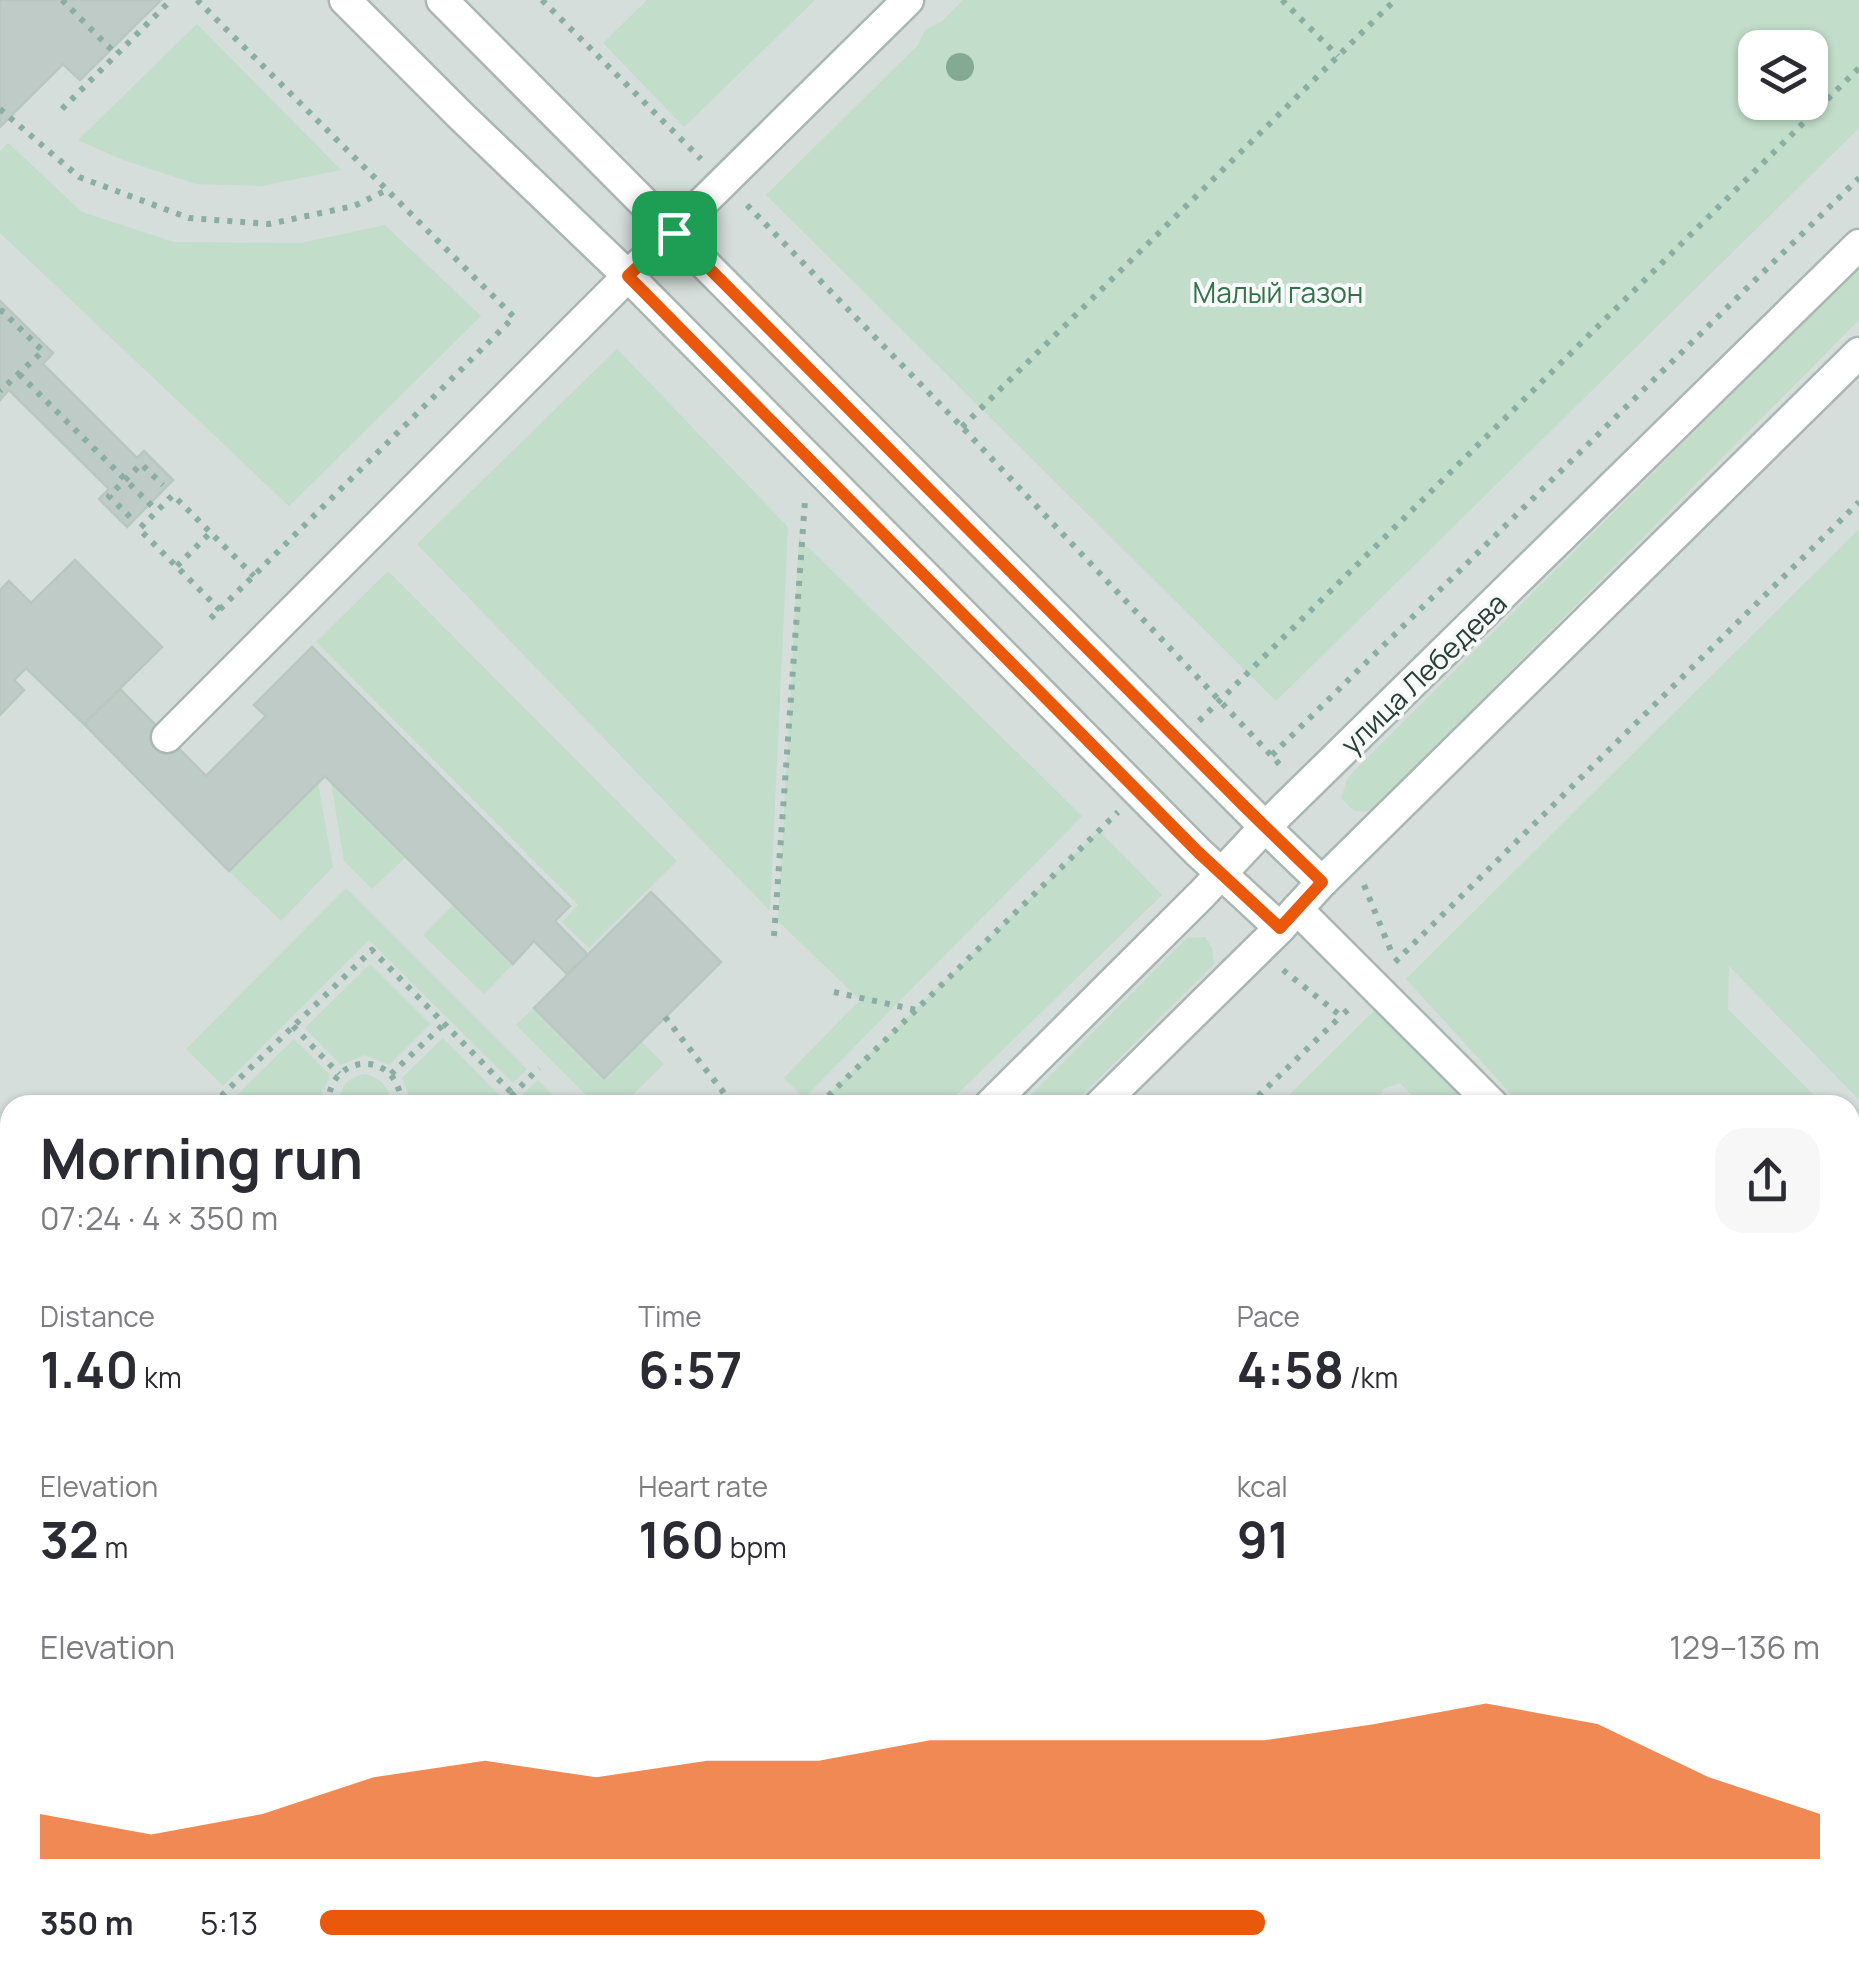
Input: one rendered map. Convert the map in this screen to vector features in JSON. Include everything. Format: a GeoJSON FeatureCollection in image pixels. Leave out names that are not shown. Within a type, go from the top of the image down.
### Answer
{"type":"FeatureCollection","features":[{"type":"Feature","properties":{"kind":"street"},"geometry":{"type":"LineString","coordinates":[[345,0],[628,276],[1222,874],[1288,919],[1482,1095]]}},
{"type":"Feature","properties":{"kind":"street"},"geometry":{"type":"LineString","coordinates":[[442,0],[1322,882]]}},
{"type":"Feature","properties":{"kind":"street"},"geometry":{"type":"LineString","coordinates":[[168,737],[908,0]]}},
{"type":"Feature","properties":{"kind":"street","name":"улица Лебедева"},"geometry":{"type":"LineString","coordinates":[[1000,1095],[1265,828],[1859,246]]}},
{"type":"Feature","properties":{"kind":"street"},"geometry":{"type":"LineString","coordinates":[[1110,1095],[1859,353]]}},
{"type":"Feature","properties":{"kind":"path"},"geometry":{"type":"LineString","coordinates":[[62,0],[116,55]]}},
{"type":"Feature","properties":{"kind":"path"},"geometry":{"type":"LineString","coordinates":[[62,110],[172,0]]}},
{"type":"Feature","properties":{"kind":"path"},"geometry":{"type":"LineString","coordinates":[[197,0],[514,317],[206,624]]}},
{"type":"Feature","properties":{"kind":"path"},"geometry":{"type":"LineString","coordinates":[[542,0],[725,182],[1272,755],[1859,178]]}},
{"type":"Feature","properties":{"kind":"path"},"geometry":{"type":"LineString","coordinates":[[1282,0],[1338,56]]}},
{"type":"Feature","properties":{"kind":"path"},"geometry":{"type":"LineString","coordinates":[[962,428],[1394,0]]}},
{"type":"Feature","properties":{"kind":"path"},"geometry":{"type":"LineString","coordinates":[[1219,701],[1859,68]]}},
{"type":"Feature","properties":{"kind":"path"},"geometry":{"type":"LineString","coordinates":[[0,109],[79,177],[190,218],[269,224],[354,206],[388,190]]}},
{"type":"Feature","properties":{"kind":"path"},"geometry":{"type":"LineString","coordinates":[[0,313],[42,351],[0,391]]}},
{"type":"Feature","properties":{"kind":"path"},"geometry":{"type":"LineString","coordinates":[[19,374],[157,511]]}},
{"type":"Feature","properties":{"kind":"path"},"geometry":{"type":"LineString","coordinates":[[130,517],[109,496],[141,464],[163,486]]}},
{"type":"Feature","properties":{"kind":"path"},"geometry":{"type":"LineString","coordinates":[[774,936],[806,494]]}},
{"type":"Feature","properties":{"kind":"path"},"geometry":{"type":"LineString","coordinates":[[220,610],[139,529],[173,495],[254,576]]}},
{"type":"Feature","properties":{"kind":"path"},"geometry":{"type":"LineString","coordinates":[[177,566],[211,532]]}},
{"type":"Feature","properties":{"kind":"path"},"geometry":{"type":"LineString","coordinates":[[829,1095],[1119,810]]}},
{"type":"Feature","properties":{"kind":"path"},"geometry":{"type":"LineString","coordinates":[[222,1095],[372,950],[513,1094],[540,1068]]}},
{"type":"Feature","properties":{"kind":"path"},"geometry":{"type":"LineString","coordinates":[[834,992],[916,1010]]}},
{"type":"Feature","properties":{"kind":"path"},"geometry":{"type":"LineString","coordinates":[[1260,1095],[1341,1016]]}},
{"type":"Feature","properties":{"kind":"path"},"geometry":{"type":"LineString","coordinates":[[665,1017],[724,1093]]}},
{"type":"Feature","properties":{"kind":"path"},"geometry":{"type":"LineString","coordinates":[[391,1074],[444,1024]]}},
{"type":"Feature","properties":{"kind":"path"},"geometry":{"type":"LineString","coordinates":[[292,1026],[339,1074]]}},
{"type":"Feature","properties":{"kind":"path"},"geometry":{"type":"LineString","coordinates":[[330,1095],[332,1083],[348,1067],[371,1064],[391,1074],[400,1095]]}},
{"type":"Feature","properties":{"kind":"shaded area"},"geometry":{"type":"Polygon","coordinates":[[[0,0],[1859,0],[1859,1095],[0,1095],[0,0]]]}},
{"type":"Feature","properties":{"kind":"green space"},"geometry":{"type":"Polygon","coordinates":[[[647,0],[815,0],[684,127],[603,43],[647,0]]]}},
{"type":"Feature","properties":{"kind":"green space","name":"Малый газон"},"geometry":{"type":"Polygon","coordinates":[[[963,0],[1859,0],[1859,128],[1276,701],[766,195],[918,45],[925,30],[941,22],[963,0]]]}},
{"type":"Feature","properties":{"kind":"green space"},"geometry":{"type":"Polygon","coordinates":[[[197,24],[341,170],[261,186],[196,184],[123,160],[78,140],[197,24]]]}},
{"type":"Feature","properties":{"kind":"green space"},"geometry":{"type":"Polygon","coordinates":[[[8,143],[82,212],[174,242],[301,243],[385,225],[481,316],[289,506],[0,233],[0,151],[8,143]]]}},
{"type":"Feature","properties":{"kind":"green space"},"geometry":{"type":"Polygon","coordinates":[[[1859,268],[1859,320],[1378,804],[1368,811],[1354,811],[1341,798],[1348,777],[1859,268]]]}},
{"type":"Feature","properties":{"kind":"green space"},"geometry":{"type":"Polygon","coordinates":[[[617,349],[788,527],[770,911],[417,544],[617,349]]]}},
{"type":"Feature","properties":{"kind":"green space"},"geometry":{"type":"Polygon","coordinates":[[[1859,529],[1859,1095],[1854,1095],[1729,966],[1728,1009],[1814,1095],[1512,1095],[1406,979],[1859,529]]]}},
{"type":"Feature","properties":{"kind":"green space"},"geometry":{"type":"Polygon","coordinates":[[[799,538],[1082,816],[807,1095],[801,1095],[784,1078],[860,1000],[778,921],[799,538]]]}},
{"type":"Feature","properties":{"kind":"green space"},"geometry":{"type":"Polygon","coordinates":[[[388,571],[677,861],[589,948],[562,922],[578,905],[316,642],[388,571]]]}},
{"type":"Feature","properties":{"kind":"green space"},"geometry":{"type":"Polygon","coordinates":[[[331,782],[406,857],[372,889],[344,861],[331,782]]]}},
{"type":"Feature","properties":{"kind":"green space"},"geometry":{"type":"Polygon","coordinates":[[[318,783],[333,867],[281,921],[229,871],[318,783]]]}},
{"type":"Feature","properties":{"kind":"green space"},"geometry":{"type":"Polygon","coordinates":[[[1099,831],[1162,895],[956,1095],[827,1095],[1099,831]]]}},
{"type":"Feature","properties":{"kind":"green space"},"geometry":{"type":"Polygon","coordinates":[[[346,888],[527,1069],[513,1083],[369,940],[223,1086],[186,1049],[346,888]]]}},
{"type":"Feature","properties":{"kind":"green space"},"geometry":{"type":"Polygon","coordinates":[[[453,905],[513,964],[484,994],[423,935],[453,905]]]}},
{"type":"Feature","properties":{"kind":"green space"},"geometry":{"type":"Polygon","coordinates":[[[1205,937],[1212,948],[1214,964],[1082,1095],[1031,1095],[1187,938],[1205,937]]]}},
{"type":"Feature","properties":{"kind":"green space"},"geometry":{"type":"Polygon","coordinates":[[[370,964],[430,1024],[389,1065],[365,1055],[341,1065],[305,1028],[370,964]]]}},
{"type":"Feature","properties":{"kind":"green space"},"geometry":{"type":"Polygon","coordinates":[[[1379,1006],[1464,1095],[1411,1095],[1400,1083],[1383,1089],[1381,1095],[1289,1095],[1379,1006]]]}},
{"type":"Feature","properties":{"kind":"green space"},"geometry":{"type":"Polygon","coordinates":[[[534,1008],[604,1077],[641,1041],[664,1064],[632,1095],[586,1095],[516,1025],[534,1008]]]}},
{"type":"Feature","properties":{"kind":"green space"},"geometry":{"type":"Polygon","coordinates":[[[443,1038],[499,1095],[409,1095],[402,1078],[443,1038]]]}},
{"type":"Feature","properties":{"kind":"green space"},"geometry":{"type":"Polygon","coordinates":[[[294,1039],[330,1075],[321,1095],[237,1095],[294,1039]]]}},
{"type":"Feature","properties":{"kind":"green space"},"geometry":{"type":"Polygon","coordinates":[[[365,1074],[376,1078],[389,1095],[341,1095],[345,1084],[365,1074]]]}},
{"type":"Feature","properties":{"kind":"green space"},"geometry":{"type":"Polygon","coordinates":[[[538,1080],[553,1095],[522,1095],[538,1080]]]}},
{"type":"Feature","properties":{"kind":"building"},"geometry":{"type":"Polygon","coordinates":[[[0,0],[161,0],[80,80],[63,64],[0,127],[0,0]]]}},
{"type":"Feature","properties":{"kind":"building"},"geometry":{"type":"Polygon","coordinates":[[[0,301],[53,353],[43,364],[137,458],[144,451],[173,480],[127,527],[99,499],[109,489],[9,390],[0,400],[0,301]]]}},
{"type":"Feature","properties":{"kind":"building"},"geometry":{"type":"Polygon","coordinates":[[[75,560],[162,647],[84,724],[26,668],[14,680],[24,690],[0,715],[0,590],[9,581],[31,603],[75,560]]]}},
{"type":"Feature","properties":{"kind":"building"},"geometry":{"type":"Polygon","coordinates":[[[312,647],[570,906],[555,921],[588,955],[567,974],[534,941],[513,964],[325,776],[229,871],[84,724],[120,689],[206,776],[266,716],[254,705],[312,647]]]}},
{"type":"Feature","properties":{"kind":"building"},"geometry":{"type":"Polygon","coordinates":[[[651,892],[721,962],[604,1078],[534,1008],[651,892]]]}},
{"type":"Feature","properties":{"kind":"route"},"geometry":{"type":"LineString","coordinates":[[674,233],[1322,882],[1280,928],[1198,852],[628,276],[674,233]]}}]}
